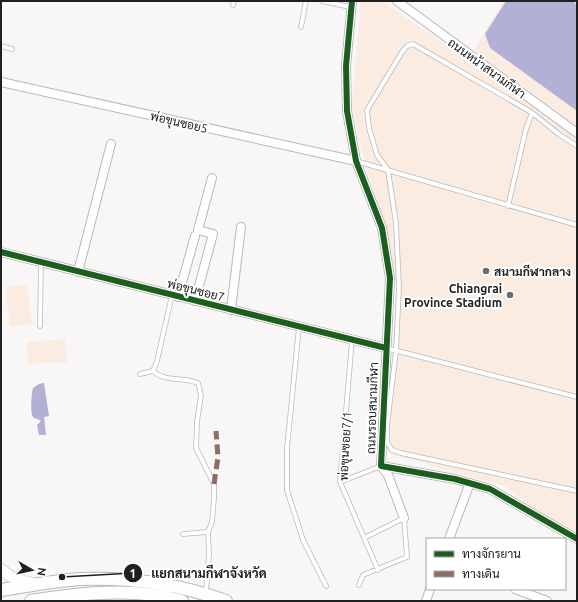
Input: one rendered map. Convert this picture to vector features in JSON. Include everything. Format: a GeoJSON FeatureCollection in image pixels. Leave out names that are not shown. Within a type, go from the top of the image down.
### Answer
{"type":"FeatureCollection","features":[{"type":"Feature","properties":{"kind":"main road"},"geometry":{"type":"LineString","coordinates":[[1,569],[9,577],[20,582],[43,584]]}},
{"type":"Feature","properties":{"kind":"main road"},"geometry":{"type":"LineString","coordinates":[[1,590],[79,579],[130,579],[175,586],[226,601]]}},
{"type":"Feature","properties":{"kind":"main road"},"geometry":{"type":"LineString","coordinates":[[31,601],[87,594],[130,593],[182,601]]}},
{"type":"Feature","properties":{"kind":"street","name":"ถนนหน้าสนามกีฬา"},"geometry":{"type":"LineString","coordinates":[[397,1],[577,133]]}},
{"type":"Feature","properties":{"kind":"street","name":"ถนนรอบสนามกีฬา"},"geometry":{"type":"LineString","coordinates":[[351,4],[346,66],[347,111],[356,161],[382,228],[390,278],[381,466],[470,483],[490,489],[577,539]]}},
{"type":"Feature","properties":{"kind":"street","name":"พ่อขุนซอย5"},"geometry":{"type":"LineString","coordinates":[[1,82],[356,161]]}},
{"type":"Feature","properties":{"kind":"street"},"geometry":{"type":"LineString","coordinates":[[78,272],[111,144]]}},
{"type":"Feature","properties":{"kind":"street"},"geometry":{"type":"LineString","coordinates":[[195,301],[213,234],[198,230],[212,178]]}},
{"type":"Feature","properties":{"kind":"street"},"geometry":{"type":"LineString","coordinates":[[231,310],[241,227]]}},
{"type":"Feature","properties":{"kind":"street"},"geometry":{"type":"LineString","coordinates":[[175,296],[196,236]]}},
{"type":"Feature","properties":{"kind":"street","name":"พ่อขุนซอย7"},"geometry":{"type":"LineString","coordinates":[[1,252],[386,348]]}},
{"type":"Feature","properties":{"kind":"street"},"geometry":{"type":"LineString","coordinates":[[381,466],[388,475],[404,518]]}},
{"type":"Feature","properties":{"kind":"street"},"geometry":{"type":"LineString","coordinates":[[449,538],[470,483]]}},
{"type":"Feature","properties":{"kind":"street"},"geometry":{"type":"LineString","coordinates":[[426,601],[430,590]]}},
{"type":"Feature","properties":{"kind":"street"},"geometry":{"type":"LineString","coordinates":[[518,590],[547,601]]}},
{"type":"Feature","properties":{"kind":"lane"},"geometry":{"type":"LineString","coordinates":[[301,26],[306,1]]}},
{"type":"Feature","properties":{"kind":"lane"},"geometry":{"type":"LineString","coordinates":[[322,1],[351,4]]}},
{"type":"Feature","properties":{"kind":"lane"},"geometry":{"type":"LineString","coordinates":[[577,146],[532,113],[413,44],[407,46],[398,58],[367,110],[377,155],[388,170],[396,223],[399,287],[396,351],[387,426],[387,442],[392,450],[577,492]]}},
{"type":"Feature","properties":{"kind":"lane"},"geometry":{"type":"LineString","coordinates":[[1,46],[12,49]]}},
{"type":"Feature","properties":{"kind":"lane"},"geometry":{"type":"LineString","coordinates":[[508,206],[526,129],[532,113]]}},
{"type":"Feature","properties":{"kind":"lane"},"geometry":{"type":"LineString","coordinates":[[356,161],[577,225]]}},
{"type":"Feature","properties":{"kind":"lane"},"geometry":{"type":"LineString","coordinates":[[40,326],[41,262]]}},
{"type":"Feature","properties":{"kind":"lane"},"geometry":{"type":"LineString","coordinates":[[153,372],[158,361],[175,296]]}},
{"type":"Feature","properties":{"kind":"lane"},"geometry":{"type":"LineString","coordinates":[[300,327],[287,448],[288,490],[303,540],[326,586]]}},
{"type":"Feature","properties":{"kind":"lane","name":"พ่อขุนซอย7/1"},"geometry":{"type":"LineString","coordinates":[[352,340],[340,482],[378,570]]}},
{"type":"Feature","properties":{"kind":"lane"},"geometry":{"type":"LineString","coordinates":[[386,348],[577,396]]}},
{"type":"Feature","properties":{"kind":"lane"},"geometry":{"type":"LineString","coordinates":[[140,374],[153,372],[160,377],[189,379],[198,383],[201,395],[196,422],[196,448],[214,484],[212,522],[208,532],[210,554],[206,594]]}},
{"type":"Feature","properties":{"kind":"lane"},"geometry":{"type":"LineString","coordinates":[[340,482],[381,466]]}},
{"type":"Feature","properties":{"kind":"lane"},"geometry":{"type":"LineString","coordinates":[[359,585],[363,574],[378,570],[407,557],[404,518],[364,538]]}},
{"type":"Feature","properties":{"kind":"lane"},"geometry":{"type":"LineString","coordinates":[[183,534],[208,532]]}},
{"type":"Feature","properties":{"kind":"shaded area","name":"สนามกีฬากลาง"},"geometry":{"type":"Polygon","coordinates":[[[361,1],[382,1],[577,136],[577,532],[532,511],[508,487],[390,454],[392,349],[397,288],[391,253],[359,140],[352,104],[361,1]]]}},
{"type":"Feature","properties":{"kind":"shaded area"},"geometry":{"type":"Polygon","coordinates":[[[503,1],[506,1],[485,34],[490,48],[577,111],[577,126],[474,50],[503,1]]]}},
{"type":"Feature","properties":{"kind":"shaded area"},"geometry":{"type":"Polygon","coordinates":[[[506,1],[573,1],[577,5],[577,111],[490,48],[485,34],[506,1]]]}},
{"type":"Feature","properties":{"kind":"shaded area"},"geometry":{"type":"Polygon","coordinates":[[[27,284],[32,324],[10,327],[5,287],[27,284]]]}},
{"type":"Feature","properties":{"kind":"shaded area"},"geometry":{"type":"Polygon","coordinates":[[[65,339],[67,362],[28,364],[27,342],[65,339]]]}},
{"type":"Feature","properties":{"kind":"shaded area"},"geometry":{"type":"Polygon","coordinates":[[[44,383],[49,416],[44,417],[46,435],[39,435],[37,425],[41,421],[32,416],[31,409],[33,388],[44,383]]]}},
{"type":"Feature","properties":{"kind":"marked path"},"geometry":{"type":"LineString","coordinates":[[214,484],[218,457],[216,431]]}},
{"type":"Feature","properties":{"kind":"cycle path"},"geometry":{"type":"LineString","coordinates":[[352,1],[346,66],[347,111],[356,161],[382,228],[390,278],[381,466],[455,479],[490,489],[577,539]]}},
{"type":"Feature","properties":{"kind":"cycle path"},"geometry":{"type":"LineString","coordinates":[[1,252],[386,348]]}},
{"type":"Feature","properties":{"kind":"place","name":"สนามกีฬากลาง"},"geometry":{"type":"Point","coordinates":[486,271]}},
{"type":"Feature","properties":{"kind":"place","name":"Chiangrai Province Stadium"},"geometry":{"type":"Point","coordinates":[510,295]}},
{"type":"Feature","properties":{"kind":"place","name":"แยกสนามกีฬาจังหวัด"},"geometry":{"type":"Point","coordinates":[62,577]}}]}
